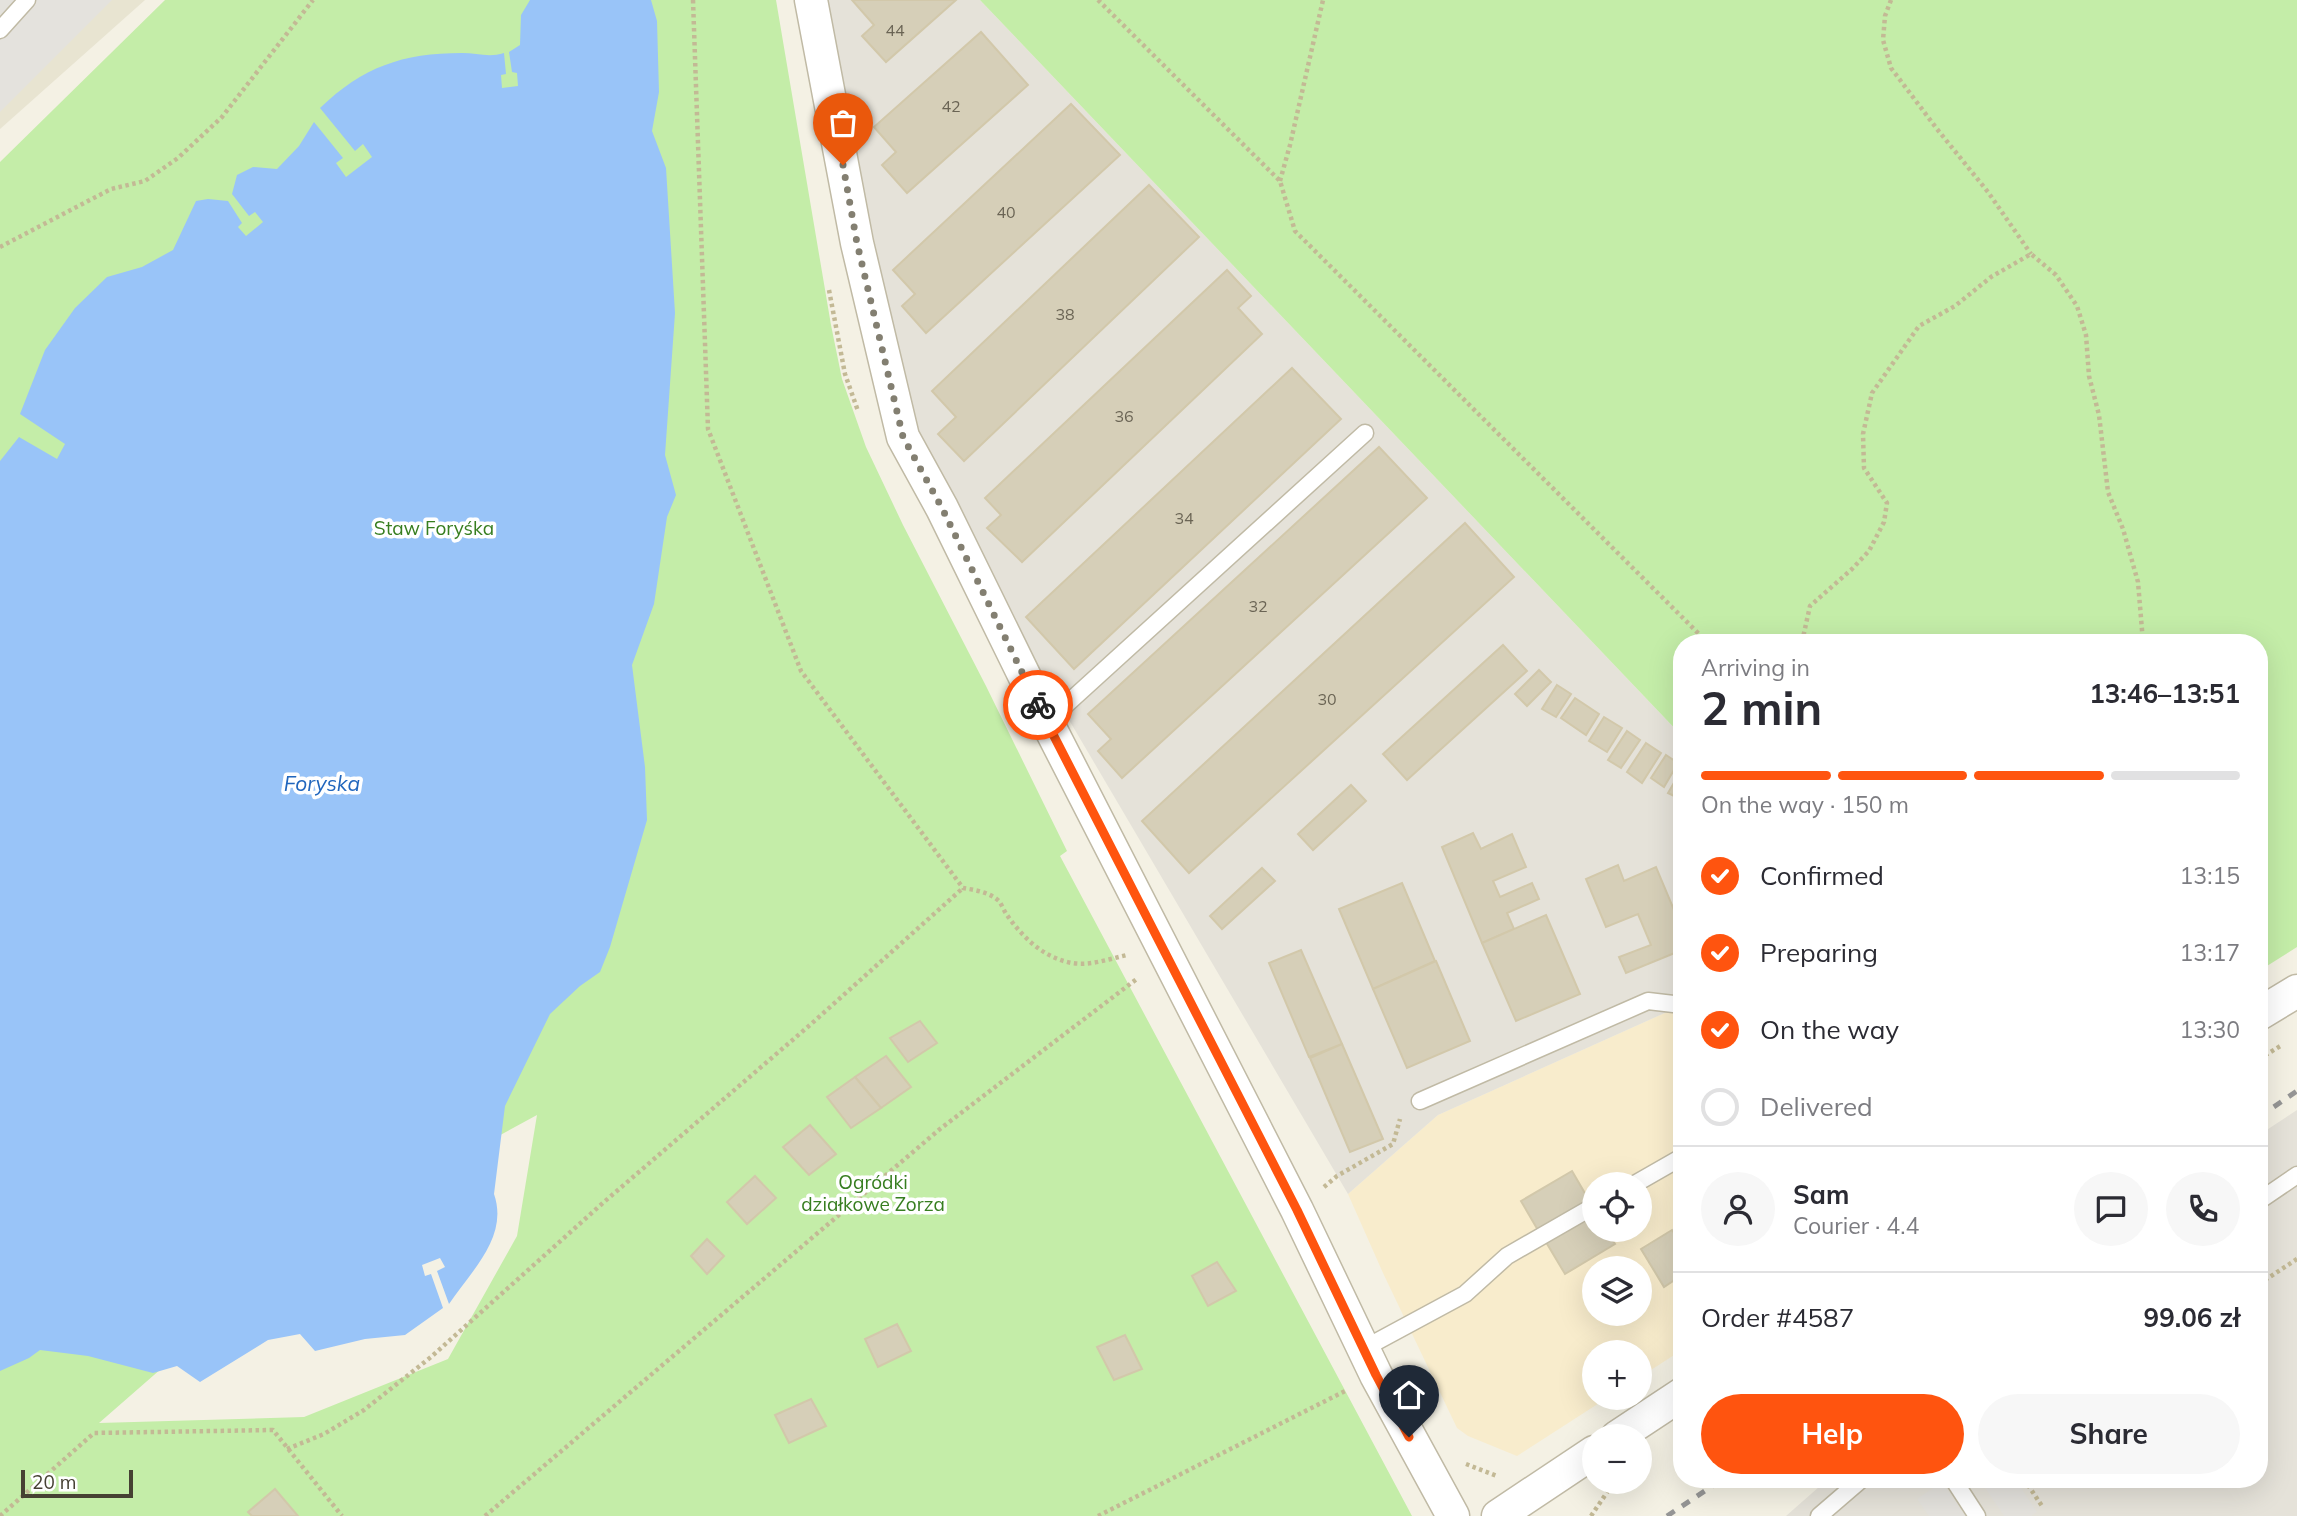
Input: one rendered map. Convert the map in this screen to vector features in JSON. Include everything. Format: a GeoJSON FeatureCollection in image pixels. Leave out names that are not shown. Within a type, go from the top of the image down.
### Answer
{"type":"FeatureCollection","features":[{"type":"Feature","properties":{"kind":"street"},"geometry":{"type":"LineString","coordinates":[[811,0],[857,243],[903,437],[942,508],[1047,722],[1297,1210],[1369,1362],[1453,1516]]}},
{"type":"Feature","properties":{"kind":"street"},"geometry":{"type":"LineString","coordinates":[[2268,1008],[2297,990]]}},
{"type":"Feature","properties":{"kind":"street"},"geometry":{"type":"LineString","coordinates":[[1637,1424],[1673,1400]]}},
{"type":"Feature","properties":{"kind":"street"},"geometry":{"type":"LineString","coordinates":[[1498,1516],[1582,1460]]}},
{"type":"Feature","properties":{"kind":"lane"},"geometry":{"type":"LineString","coordinates":[[0,30],[27,0]]}},
{"type":"Feature","properties":{"kind":"lane"},"geometry":{"type":"LineString","coordinates":[[1047,722],[1365,433]]}},
{"type":"Feature","properties":{"kind":"lane"},"geometry":{"type":"LineString","coordinates":[[1420,1101],[1648,1001],[1673,1004]]}},
{"type":"Feature","properties":{"kind":"lane"},"geometry":{"type":"LineString","coordinates":[[1652,1174],[1673,1162]]}},
{"type":"Feature","properties":{"kind":"lane"},"geometry":{"type":"LineString","coordinates":[[2268,1195],[2297,1175]]}},
{"type":"Feature","properties":{"kind":"lane"},"geometry":{"type":"LineString","coordinates":[[1369,1362],[1465,1294],[1507,1256],[1582,1213]]}},
{"type":"Feature","properties":{"kind":"lane"},"geometry":{"type":"LineString","coordinates":[[1819,1516],[1852,1488]]}},
{"type":"Feature","properties":{"kind":"lane"},"geometry":{"type":"LineString","coordinates":[[1959,1488],[1977,1516]]}},
{"type":"Feature","properties":{"kind":"path"},"geometry":{"type":"LineString","coordinates":[[0,247],[111,189],[145,181],[178,158],[222,117],[313,0]]}},
{"type":"Feature","properties":{"kind":"path"},"geometry":{"type":"LineString","coordinates":[[693,0],[708,429],[801,671],[963,888],[983,892],[999,901],[1024,937],[1039,950],[1055,958],[1073,963],[1090,963],[1127,955]]}},
{"type":"Feature","properties":{"kind":"path"},"geometry":{"type":"LineString","coordinates":[[1098,0],[1279,181],[1295,232],[1699,634]]}},
{"type":"Feature","properties":{"kind":"path"},"geometry":{"type":"LineString","coordinates":[[1279,181],[1290,145],[1323,0]]}},
{"type":"Feature","properties":{"kind":"path"},"geometry":{"type":"LineString","coordinates":[[1891,0],[1885,16],[1884,40],[1891,68],[1988,192],[2031,254],[2056,275],[2077,306],[2086,335],[2089,376],[2099,415],[2108,492],[2123,529],[2138,582],[2142,634]]}},
{"type":"Feature","properties":{"kind":"path"},"geometry":{"type":"LineString","coordinates":[[1804,634],[1810,606],[1869,551],[1884,522],[1886,503],[1864,468],[1863,434],[1872,393],[1919,326],[1955,306],[1991,278],[2031,254]]}},
{"type":"Feature","properties":{"kind":"path"},"geometry":{"type":"LineString","coordinates":[[287,1449],[324,1434],[364,1410],[431,1357],[963,888]]}},
{"type":"Feature","properties":{"kind":"path"},"geometry":{"type":"LineString","coordinates":[[485,1516],[940,1129],[1138,978]]}},
{"type":"Feature","properties":{"kind":"path"},"geometry":{"type":"LineString","coordinates":[[2268,1053],[2288,1041]]}},
{"type":"Feature","properties":{"kind":"path"},"geometry":{"type":"LineString","coordinates":[[1297,1210],[1337,1176],[1393,1144],[1403,1108]]}},
{"type":"Feature","properties":{"kind":"path"},"geometry":{"type":"LineString","coordinates":[[2268,1278],[2297,1259]]}},
{"type":"Feature","properties":{"kind":"path"},"geometry":{"type":"LineString","coordinates":[[1098,1516],[1369,1362]]}},
{"type":"Feature","properties":{"kind":"path"},"geometry":{"type":"LineString","coordinates":[[0,1516],[93,1433],[273,1430],[342,1516]]}},
{"type":"Feature","properties":{"kind":"path"},"geometry":{"type":"LineString","coordinates":[[2030,1488],[2042,1506]]}},
{"type":"Feature","properties":{"kind":"path"},"geometry":{"type":"LineString","coordinates":[[1591,1516],[1604,1494]]}},
{"type":"Feature","properties":{"kind":"shaded area"},"geometry":{"type":"Polygon","coordinates":[[[0,0],[145,0],[0,129],[0,0]]]}},
{"type":"Feature","properties":{"kind":"shaded area"},"geometry":{"type":"Polygon","coordinates":[[[0,0],[112,0],[0,112],[0,0]]]}},
{"type":"Feature","properties":{"kind":"shaded area"},"geometry":{"type":"Polygon","coordinates":[[[825,0],[980,0],[1673,727],[1673,1009],[1438,1115],[1348,1194],[1042,674],[914,435],[825,0]]]}},
{"type":"Feature","properties":{"kind":"shaded area"},"geometry":{"type":"Polygon","coordinates":[[[1673,1009],[1673,1356],[1652,1369],[1652,1340],[1582,1340],[1582,1410],[1588,1410],[1517,1456],[1468,1436],[1457,1428],[1348,1194],[1438,1115],[1673,1009]]]}},
{"type":"Feature","properties":{"kind":"shaded area"},"geometry":{"type":"Polygon","coordinates":[[[2297,1110],[2297,1516],[1786,1516],[1818,1488],[2268,1488],[2268,1129],[2297,1110]]]}},
{"type":"Feature","properties":{"kind":"shaded area"},"geometry":{"type":"Polygon","coordinates":[[[1933,1488],[1946,1488],[1965,1516],[1929,1516],[1917,1499],[1933,1488]]]}},
{"type":"Feature","properties":{"kind":"shaded area"},"geometry":{"type":"Polygon","coordinates":[[[1985,1488],[2021,1488],[2037,1512],[2031,1516],[2004,1516],[1985,1488]]]}},
{"type":"Feature","properties":{"kind":"green space","name":"Staw Foryśka"},"geometry":{"type":"Polygon","coordinates":[[[165,0],[776,0],[831,325],[842,379],[866,447],[1067,851],[1060,856],[1412,1516],[0,1516],[0,162],[165,0]],[[537,1115],[311,1238],[99,1423],[304,1417],[448,1359],[517,1236],[537,1115]]]}},
{"type":"Feature","properties":{"kind":"green space"},"geometry":{"type":"Polygon","coordinates":[[[980,0],[2297,0],[2297,947],[2268,965],[2268,634],[1673,634],[1673,727],[980,0]]]}},
{"type":"Feature","properties":{"kind":"water","name":"Foryska"},"geometry":{"type":"Polygon","coordinates":[[[530,0],[651,0],[657,21],[659,92],[652,131],[666,168],[675,313],[665,455],[676,495],[667,517],[654,604],[632,665],[645,767],[647,820],[610,947],[600,972],[580,986],[550,1014],[505,1106],[494,1194],[496,1225],[485,1253],[449,1304],[437,1271],[445,1267],[440,1258],[422,1265],[425,1276],[431,1274],[443,1308],[405,1335],[365,1339],[315,1351],[300,1334],[268,1340],[200,1382],[177,1366],[153,1373],[88,1356],[40,1350],[0,1371],[0,461],[19,437],[57,459],[65,444],[20,414],[45,350],[75,308],[107,277],[142,267],[173,250],[196,201],[228,201],[242,223],[238,227],[246,236],[263,222],[255,212],[249,216],[232,194],[237,175],[253,167],[277,169],[299,146],[314,122],[343,158],[336,163],[346,177],[372,157],[363,144],[355,151],[320,108],[352,82],[385,65],[440,54],[504,53],[506,74],[501,75],[502,88],[518,86],[517,73],[512,72],[509,52],[520,45],[521,15],[530,0]]]}},
{"type":"Feature","properties":{"kind":"building"},"geometry":{"type":"Polygon","coordinates":[[[852,0],[956,0],[886,62],[862,36],[874,25],[852,0]]]}},
{"type":"Feature","properties":{"kind":"building"},"geometry":{"type":"Polygon","coordinates":[[[981,32],[1028,85],[907,193],[882,165],[896,152],[874,127],[981,32]]]}},
{"type":"Feature","properties":{"kind":"building"},"geometry":{"type":"Polygon","coordinates":[[[1071,104],[1120,155],[926,333],[902,306],[915,294],[893,270],[1071,104]]]}},
{"type":"Feature","properties":{"kind":"building"},"geometry":{"type":"Polygon","coordinates":[[[1149,185],[1199,237],[964,461],[938,434],[956,417],[932,391],[1149,185]]]}},
{"type":"Feature","properties":{"kind":"building"},"geometry":{"type":"Polygon","coordinates":[[[1227,270],[1251,296],[1238,308],[1262,334],[1022,562],[987,528],[1001,515],[985,498],[1227,270]]]}},
{"type":"Feature","properties":{"kind":"building"},"geometry":{"type":"Polygon","coordinates":[[[1292,368],[1341,419],[1074,669],[1026,617],[1292,368]]]}},
{"type":"Feature","properties":{"kind":"building"},"geometry":{"type":"Polygon","coordinates":[[[1379,447],[1427,498],[1122,778],[1098,751],[1111,739],[1088,714],[1379,447]]]}},
{"type":"Feature","properties":{"kind":"building"},"geometry":{"type":"Polygon","coordinates":[[[1465,523],[1514,577],[1189,873],[1142,821],[1465,523]]]}},
{"type":"Feature","properties":{"kind":"building"},"geometry":{"type":"Polygon","coordinates":[[[1503,645],[1527,671],[1407,780],[1383,754],[1503,645]]]}},
{"type":"Feature","properties":{"kind":"building"},"geometry":{"type":"Polygon","coordinates":[[[1539,670],[1551,682],[1527,706],[1515,694],[1539,670]]]}},
{"type":"Feature","properties":{"kind":"building"},"geometry":{"type":"Polygon","coordinates":[[[1557,685],[1571,694],[1556,717],[1542,709],[1557,685]]]}},
{"type":"Feature","properties":{"kind":"building"},"geometry":{"type":"Polygon","coordinates":[[[1575,698],[1599,714],[1586,735],[1561,718],[1575,698]]]}},
{"type":"Feature","properties":{"kind":"building"},"geometry":{"type":"Polygon","coordinates":[[[1604,717],[1622,728],[1607,752],[1589,741],[1604,717]]]}},
{"type":"Feature","properties":{"kind":"building"},"geometry":{"type":"Polygon","coordinates":[[[1627,731],[1640,740],[1621,768],[1608,760],[1627,731]]]}},
{"type":"Feature","properties":{"kind":"building"},"geometry":{"type":"Polygon","coordinates":[[[1646,743],[1661,753],[1642,783],[1627,772],[1646,743]]]}},
{"type":"Feature","properties":{"kind":"building"},"geometry":{"type":"Polygon","coordinates":[[[1666,755],[1673,760],[1673,772],[1664,787],[1651,778],[1666,755]]]}},
{"type":"Feature","properties":{"kind":"building"},"geometry":{"type":"Polygon","coordinates":[[[1351,785],[1366,801],[1313,850],[1298,834],[1351,785]]]}},
{"type":"Feature","properties":{"kind":"building"},"geometry":{"type":"Polygon","coordinates":[[[1473,833],[1481,849],[1512,834],[1526,867],[1493,881],[1500,897],[1532,883],[1539,899],[1507,913],[1514,929],[1482,943],[1442,847],[1473,833]]]}},
{"type":"Feature","properties":{"kind":"building"},"geometry":{"type":"Polygon","coordinates":[[[1618,865],[1624,881],[1656,867],[1673,908],[1673,954],[1626,973],[1619,957],[1651,945],[1638,914],[1606,927],[1586,879],[1618,865]]]}},
{"type":"Feature","properties":{"kind":"building"},"geometry":{"type":"Polygon","coordinates":[[[1262,868],[1275,881],[1222,929],[1210,916],[1262,868]]]}},
{"type":"Feature","properties":{"kind":"building"},"geometry":{"type":"Polygon","coordinates":[[[1402,883],[1435,961],[1373,989],[1339,909],[1402,883]]]}},
{"type":"Feature","properties":{"kind":"building"},"geometry":{"type":"Polygon","coordinates":[[[1546,915],[1580,994],[1516,1021],[1482,943],[1546,915]]]}},
{"type":"Feature","properties":{"kind":"building"},"geometry":{"type":"Polygon","coordinates":[[[1301,950],[1342,1044],[1309,1057],[1269,963],[1301,950]]]}},
{"type":"Feature","properties":{"kind":"building"},"geometry":{"type":"Polygon","coordinates":[[[1436,961],[1470,1041],[1407,1068],[1373,989],[1436,961]]]}},
{"type":"Feature","properties":{"kind":"building"},"geometry":{"type":"Polygon","coordinates":[[[920,1021],[937,1043],[908,1062],[890,1038],[920,1021]]]}},
{"type":"Feature","properties":{"kind":"building"},"geometry":{"type":"Polygon","coordinates":[[[1342,1044],[1383,1139],[1350,1152],[1310,1058],[1342,1044]]]}},
{"type":"Feature","properties":{"kind":"building"},"geometry":{"type":"Polygon","coordinates":[[[886,1056],[911,1087],[881,1108],[855,1077],[886,1056]]]}},
{"type":"Feature","properties":{"kind":"building"},"geometry":{"type":"Polygon","coordinates":[[[855,1077],[881,1108],[851,1128],[827,1097],[855,1077]]]}},
{"type":"Feature","properties":{"kind":"building"},"geometry":{"type":"Polygon","coordinates":[[[810,1125],[836,1154],[809,1175],[783,1147],[810,1125]]]}},
{"type":"Feature","properties":{"kind":"building"},"geometry":{"type":"Polygon","coordinates":[[[1572,1171],[1582,1188],[1582,1207],[1539,1232],[1521,1201],[1572,1171]]]}},
{"type":"Feature","properties":{"kind":"building"},"geometry":{"type":"Polygon","coordinates":[[[755,1176],[776,1198],[747,1224],[727,1202],[755,1176]]]}},
{"type":"Feature","properties":{"kind":"building"},"geometry":{"type":"Polygon","coordinates":[[[1582,1221],[1582,1242],[1615,1244],[1595,1256],[1582,1256],[1582,1264],[1565,1274],[1546,1242],[1582,1221]]]}},
{"type":"Feature","properties":{"kind":"building"},"geometry":{"type":"Polygon","coordinates":[[[1672,1230],[1673,1281],[1664,1287],[1652,1267],[1652,1256],[1645,1256],[1641,1249],[1672,1230]]]}},
{"type":"Feature","properties":{"kind":"building"},"geometry":{"type":"Polygon","coordinates":[[[707,1239],[724,1256],[707,1274],[691,1256],[707,1239]]]}},
{"type":"Feature","properties":{"kind":"building"},"geometry":{"type":"Polygon","coordinates":[[[1217,1262],[1236,1291],[1208,1306],[1192,1276],[1217,1262]]]}},
{"type":"Feature","properties":{"kind":"building"},"geometry":{"type":"Polygon","coordinates":[[[897,1324],[911,1351],[878,1367],[865,1339],[897,1324]]]}},
{"type":"Feature","properties":{"kind":"building"},"geometry":{"type":"Polygon","coordinates":[[[1125,1335],[1142,1369],[1114,1380],[1097,1347],[1125,1335]]]}},
{"type":"Feature","properties":{"kind":"building"},"geometry":{"type":"Polygon","coordinates":[[[811,1399],[826,1426],[789,1443],[775,1415],[811,1399]]]}},
{"type":"Feature","properties":{"kind":"building"},"geometry":{"type":"Polygon","coordinates":[[[275,1489],[298,1516],[252,1516],[248,1512],[275,1489]]]}},
{"type":"Feature","properties":{"kind":"railway"},"geometry":{"type":"LineString","coordinates":[[2268,1111],[2297,1091]]}},
{"type":"Feature","properties":{"kind":"railway"},"geometry":{"type":"LineString","coordinates":[[1667,1516],[1709,1488]]}},
{"type":"Feature","properties":{"kind":"way so far"},"geometry":{"type":"LineString","coordinates":[[843,165],[857,243],[903,437],[942,508],[1038,705]]}},
{"type":"Feature","properties":{"kind":"route"},"geometry":{"type":"LineString","coordinates":[[1038,705],[1297,1210],[1376,1375],[1409,1437]]}},
{"type":"Feature","properties":{"kind":"park label","name":"Ogródki działkowe Zorza"},"geometry":{"type":"Point","coordinates":[873,1193]}}]}
